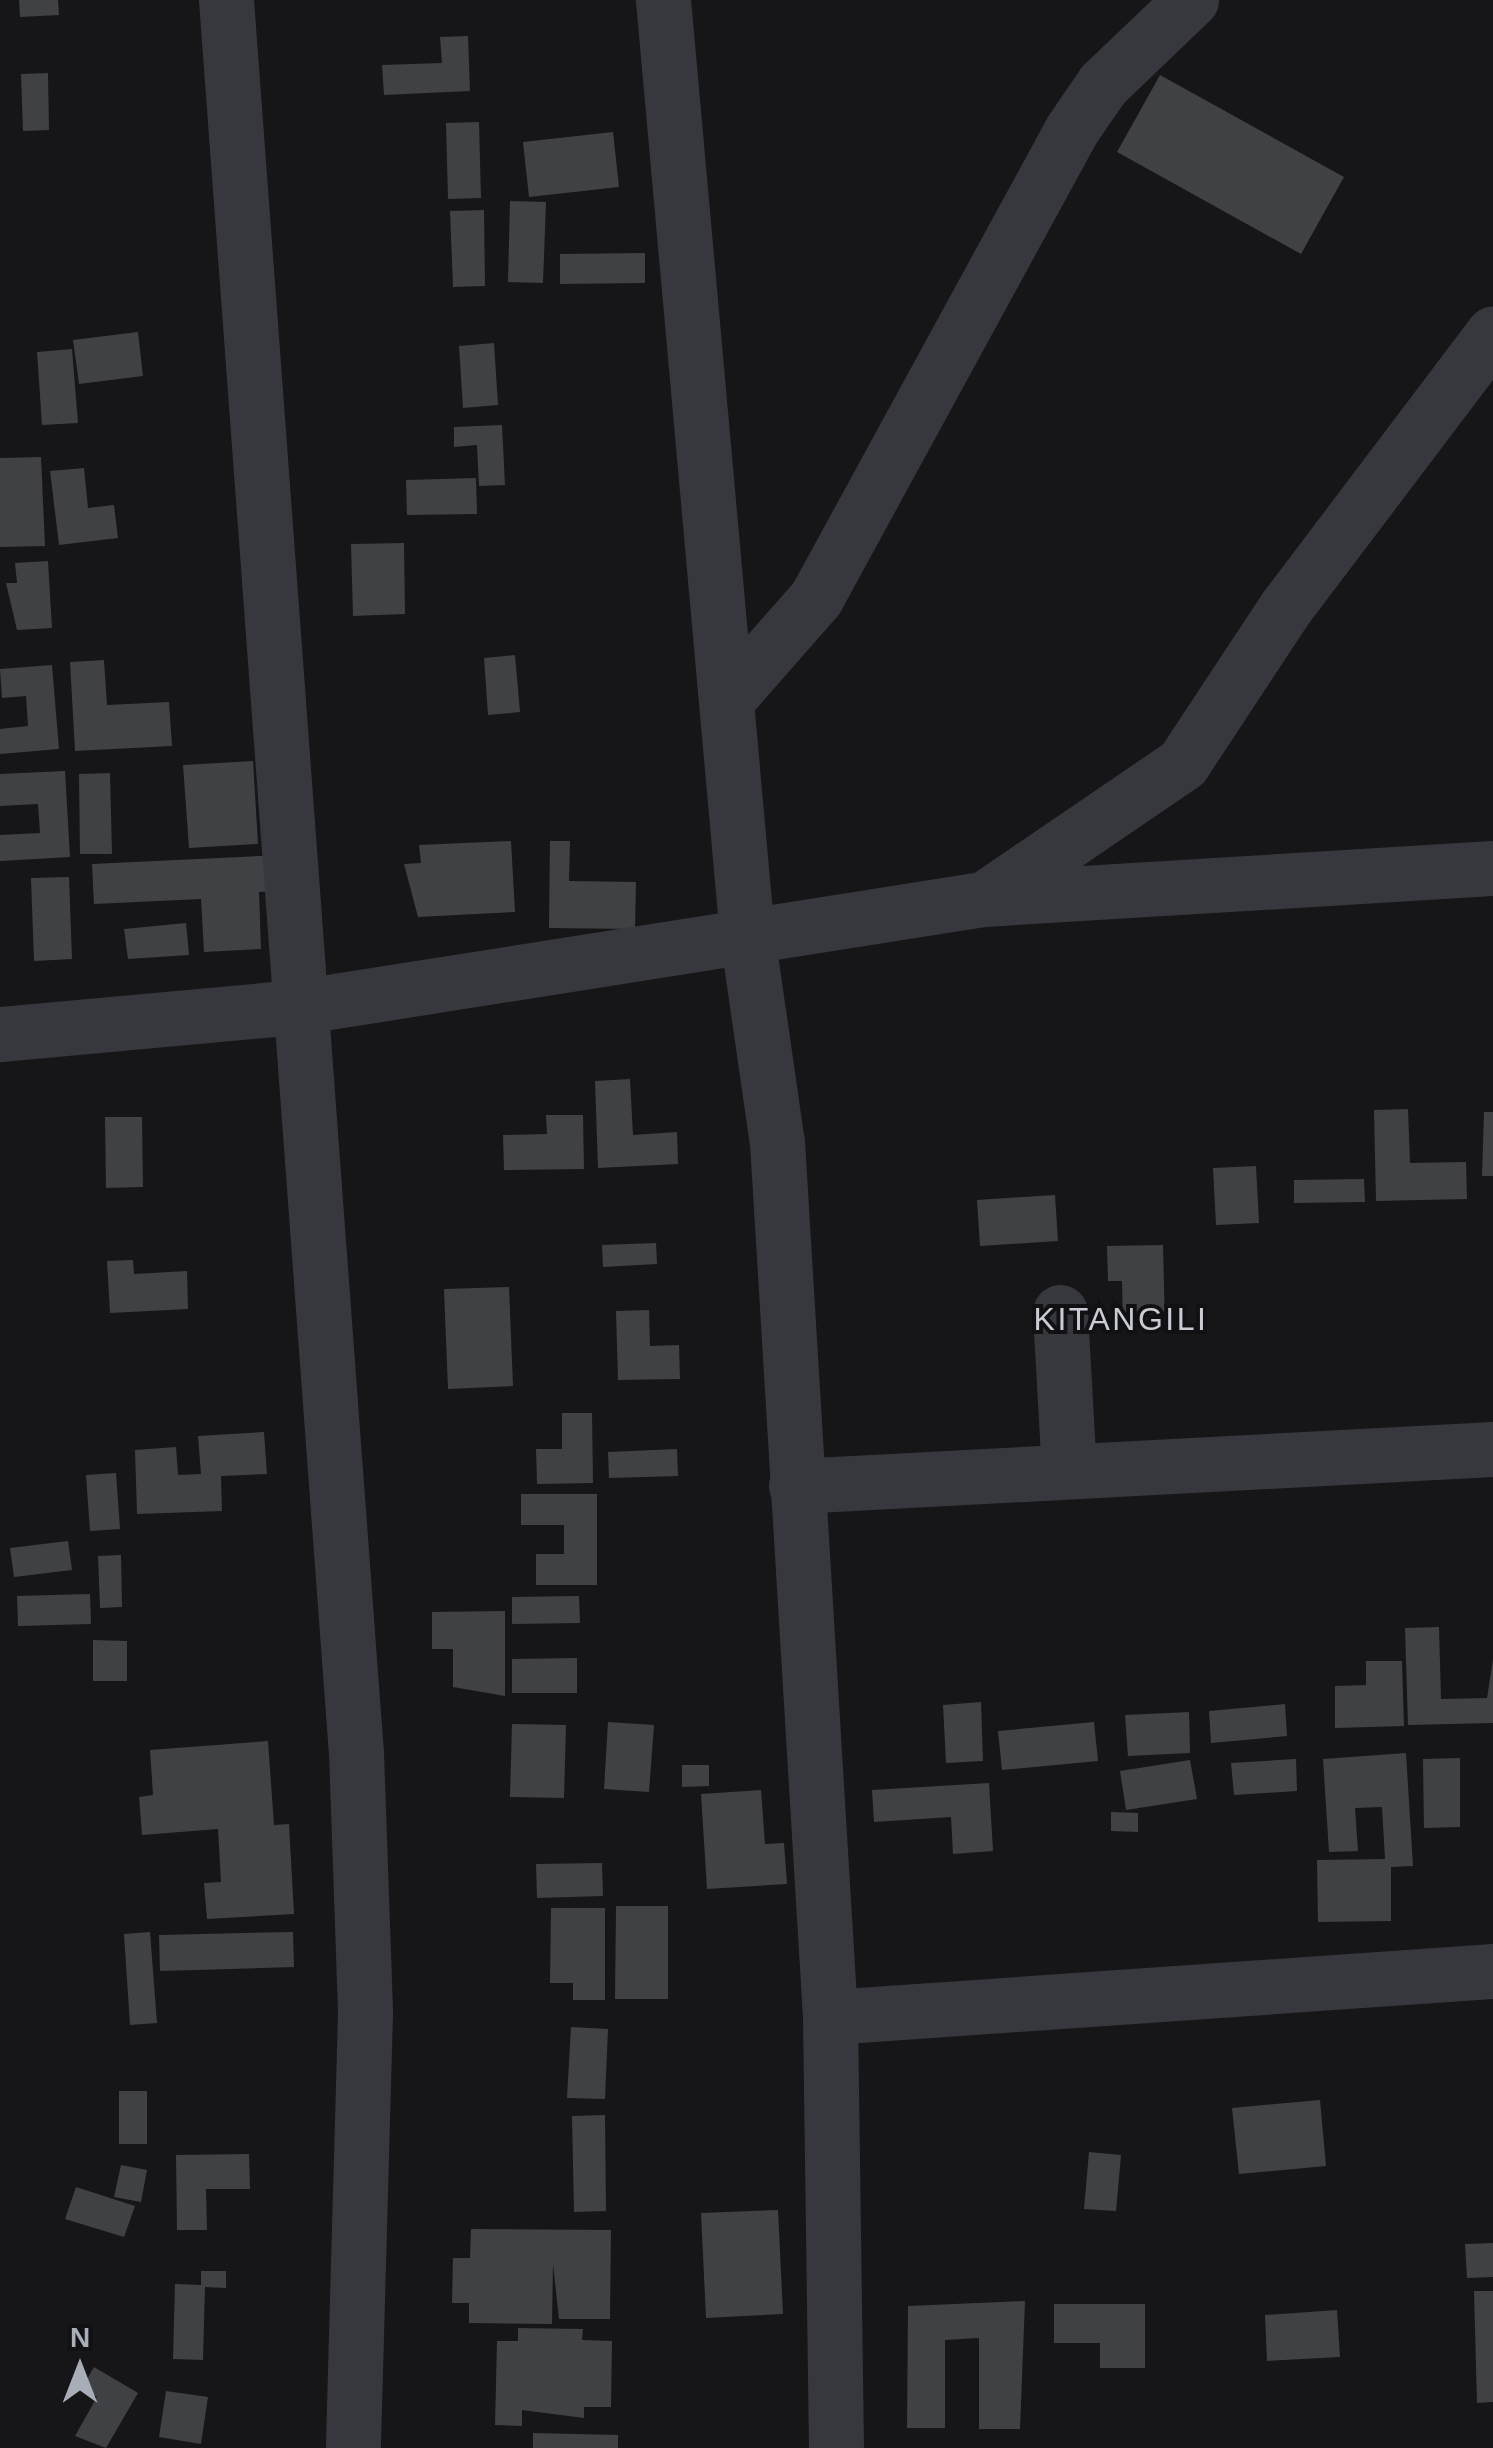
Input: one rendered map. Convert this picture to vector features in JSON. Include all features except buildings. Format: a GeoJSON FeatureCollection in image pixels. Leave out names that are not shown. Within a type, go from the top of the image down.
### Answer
{"type":"FeatureCollection","features":[{"type":"Feature","properties":{"kind":"street"},"geometry":{"type":"LineString","coordinates":[[226,0],[297,1007],[356,1752],[365,2014],[353,2448]]}},
{"type":"Feature","properties":{"kind":"street"},"geometry":{"type":"LineString","coordinates":[[663,0],[729,697],[747,936],[777,1142],[830,2017],[836,2448]]}},
{"type":"Feature","properties":{"kind":"street"},"geometry":{"type":"LineString","coordinates":[[729,697],[816,598],[1072,128],[1104,84],[1192,0]]}},
{"type":"Feature","properties":{"kind":"street"},"geometry":{"type":"LineString","coordinates":[[983,899],[1182,763],[1286,607],[1493,333]]}},
{"type":"Feature","properties":{"kind":"street"},"geometry":{"type":"LineString","coordinates":[[0,1034],[297,1007],[983,899],[1493,868]]}},
{"type":"Feature","properties":{"kind":"street"},"geometry":{"type":"LineString","coordinates":[[1060,1312],[1069,1471]]}},
{"type":"Feature","properties":{"kind":"street"},"geometry":{"type":"LineString","coordinates":[[796,1486],[1493,1449]]}},
{"type":"Feature","properties":{"kind":"street"},"geometry":{"type":"LineString","coordinates":[[830,2017],[1493,1971]]}},
{"type":"Feature","properties":{"kind":"district","name":"KITANGILI"},"geometry":{"type":"Point","coordinates":[1121,1319]}}]}
